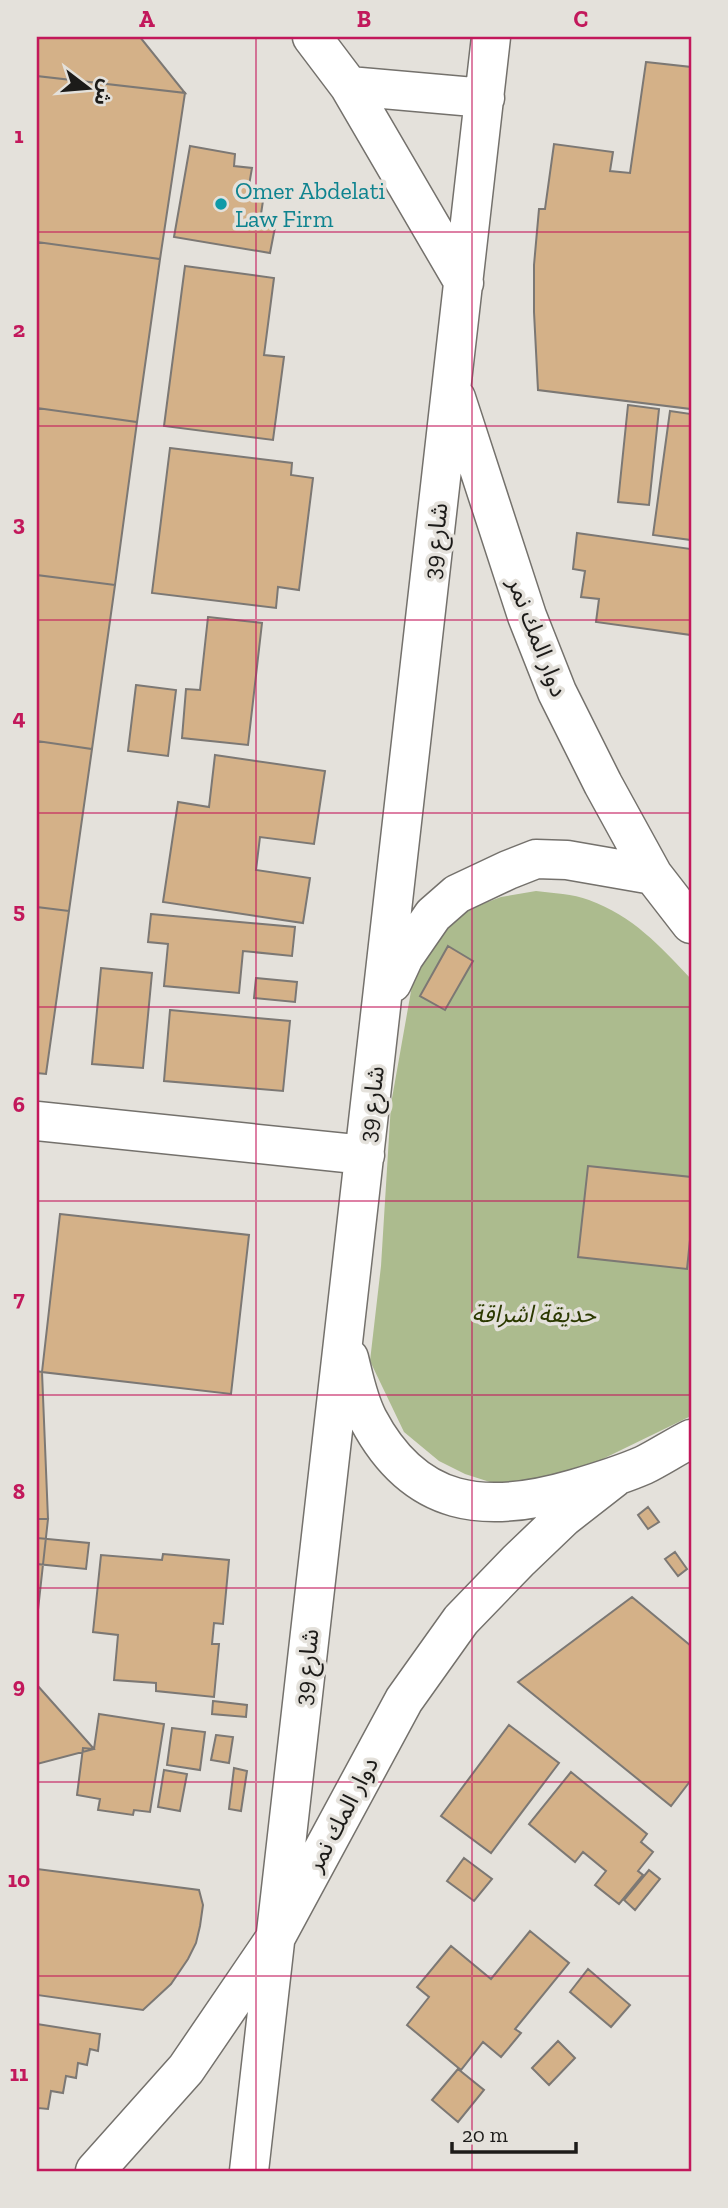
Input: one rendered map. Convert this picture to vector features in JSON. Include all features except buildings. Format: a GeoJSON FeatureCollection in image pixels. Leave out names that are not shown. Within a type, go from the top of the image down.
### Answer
{"type":"FeatureCollection","features":[{"type":"Feature","properties":{"kind":"street"},"geometry":{"type":"LineString","coordinates":[[312,37],[349,86],[464,283]]}},
{"type":"Feature","properties":{"kind":"street","name":"شارع 39"},"geometry":{"type":"LineString","coordinates":[[249,2171],[491,37]]}},
{"type":"Feature","properties":{"kind":"street"},"geometry":{"type":"LineString","coordinates":[[349,86],[485,98]]}},
{"type":"Feature","properties":{"kind":"street","name":"دوار المك نمر"},"geometry":{"type":"LineString","coordinates":[[452,386],[527,616],[557,692],[603,785],[653,875],[691,924]]}},
{"type":"Feature","properties":{"kind":"street"},"geometry":{"type":"LineString","coordinates":[[382,1008],[404,957],[433,915],[457,894],[480,882],[536,859],[566,860],[653,875]]}},
{"type":"Feature","properties":{"kind":"street"},"geometry":{"type":"LineString","coordinates":[[37,1121],[365,1155]]}},
{"type":"Feature","properties":{"kind":"street"},"geometry":{"type":"LineString","coordinates":[[344,1339],[360,1398],[368,1418],[386,1448],[405,1468],[435,1491],[467,1501],[508,1503],[543,1498],[614,1478],[691,1439]]}},
{"type":"Feature","properties":{"kind":"street","name":"دوار المك نمر"},"geometry":{"type":"LineString","coordinates":[[95,2171],[186,2069],[276,1937],[404,1700],[461,1620],[564,1517],[614,1478]]}},
{"type":"Feature","properties":{"kind":"green space","name":"حديقة اشراقة"},"geometry":{"type":"Polygon","coordinates":[[[536,891],[583,898],[619,914],[657,944],[691,979],[691,1416],[580,1470],[544,1481],[493,1483],[465,1474],[439,1461],[404,1432],[370,1361],[381,1266],[391,1104],[416,963],[461,912],[501,897],[536,891]]]}},
{"type":"Feature","properties":{"kind":"place","name":"Omer Abdelati Law Firm"},"geometry":{"type":"Point","coordinates":[221,204]}}]}
